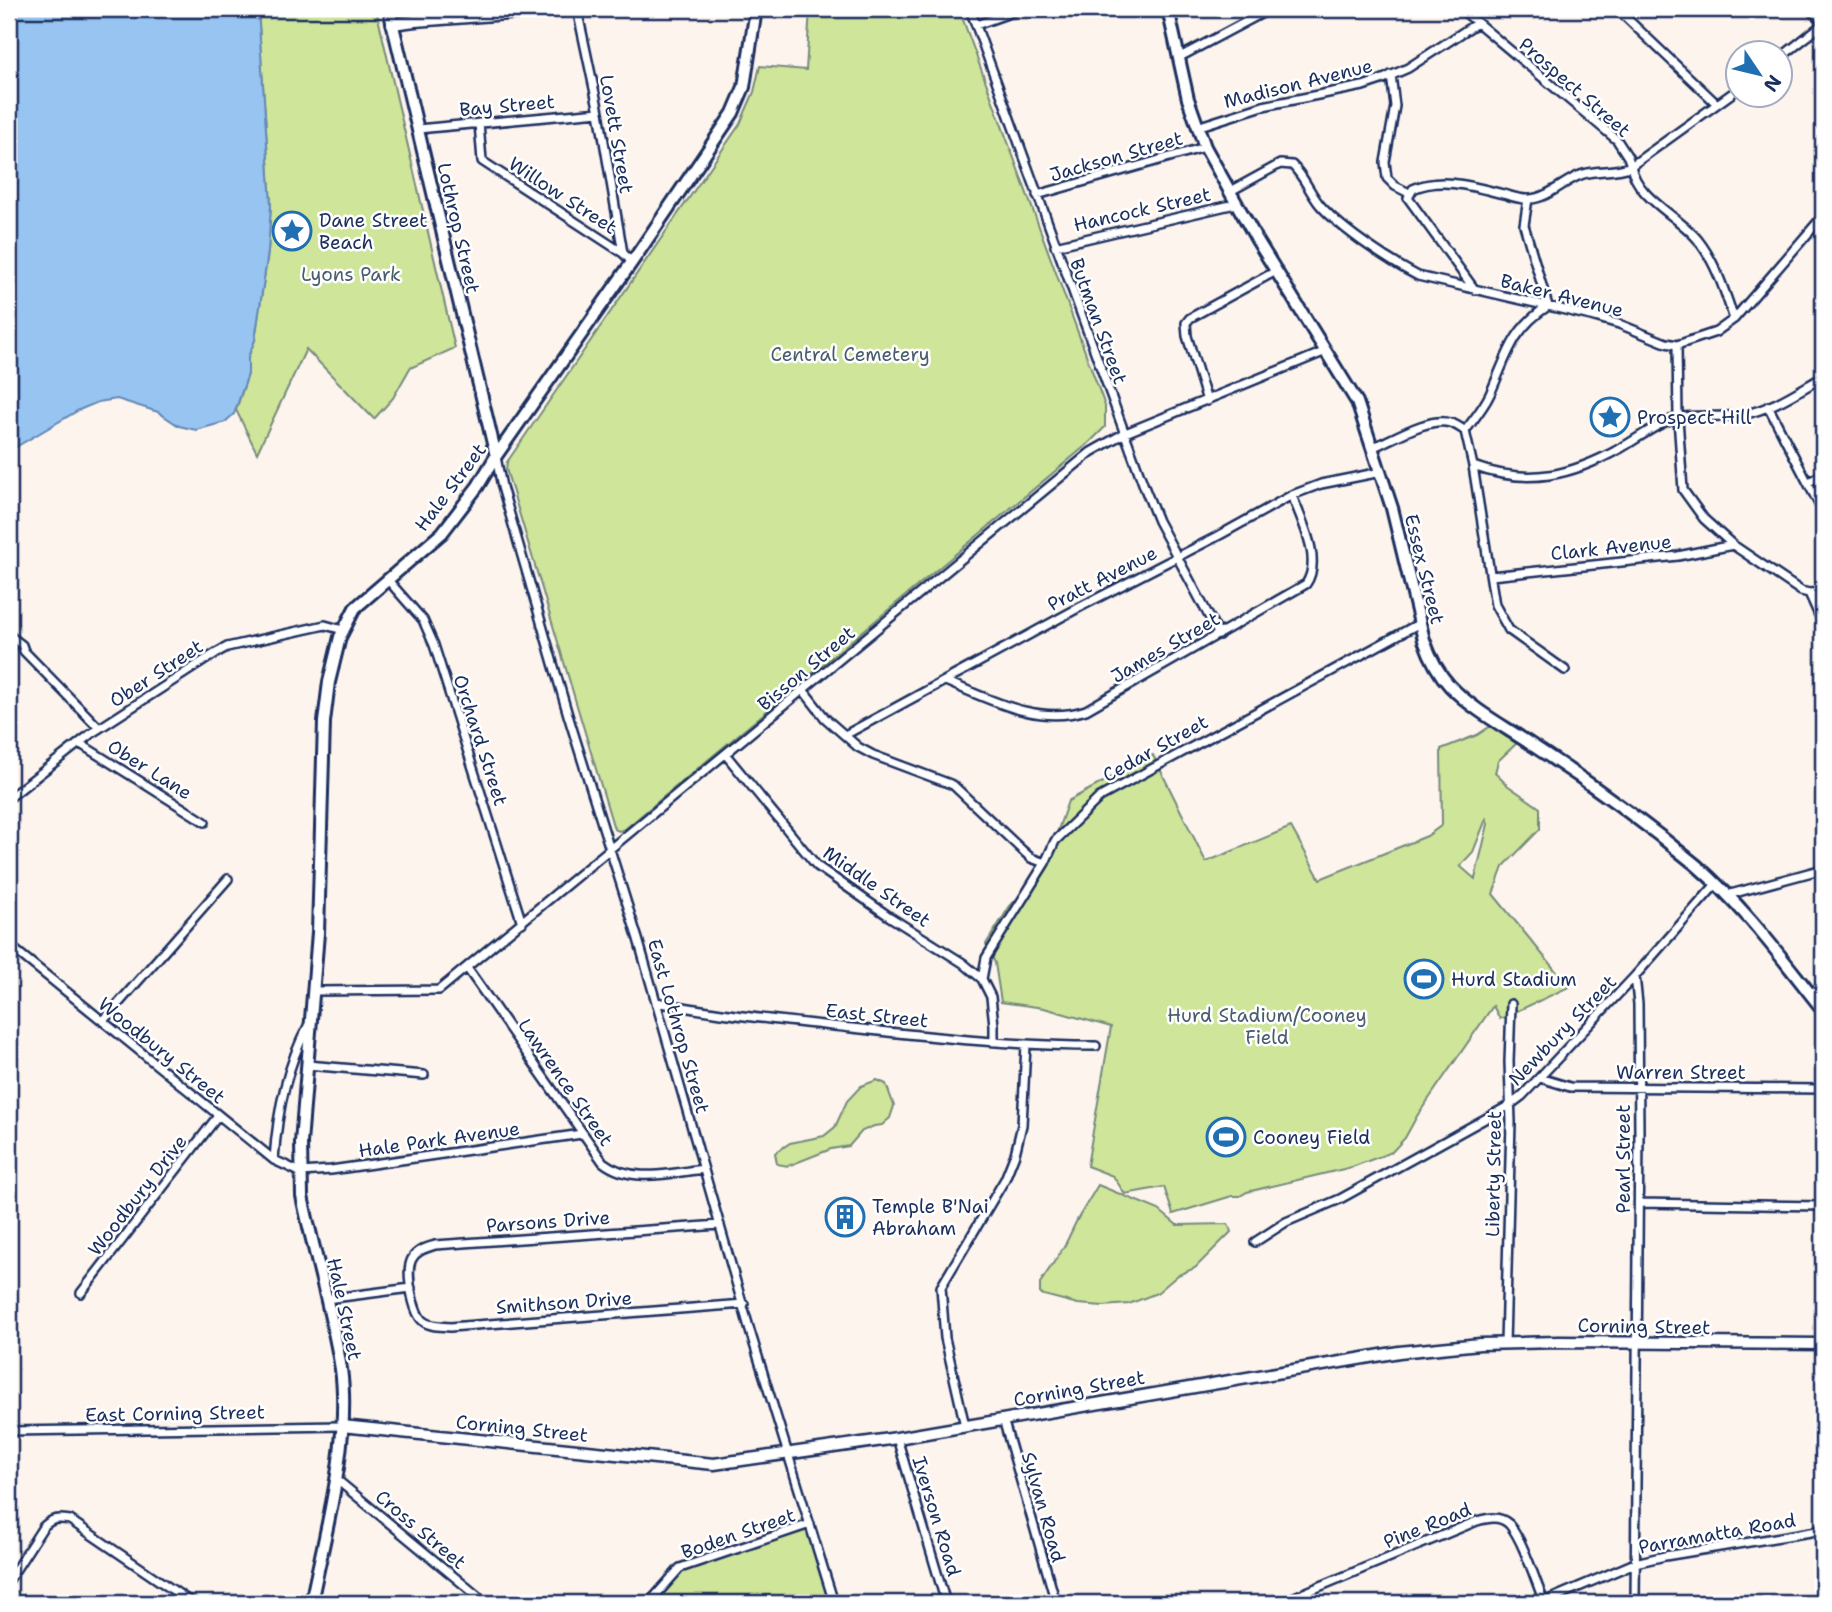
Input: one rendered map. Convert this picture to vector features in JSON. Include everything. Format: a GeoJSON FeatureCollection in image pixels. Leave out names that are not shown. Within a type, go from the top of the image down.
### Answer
{"type":"FeatureCollection","features":[{"type":"Feature","properties":{"kind":"main road","name":"Lothrop Street"},"geometry":{"type":"LineString","coordinates":[[389,9],[496,456]]}},
{"type":"Feature","properties":{"kind":"main road","name":"Hale Street"},"geometry":{"type":"LineString","coordinates":[[311,1603],[341,1444],[342,1426],[341,1371],[302,1196],[300,1172],[314,991],[324,722],[329,682],[343,630],[355,608],[442,533],[478,486],[736,107],[747,71],[756,9]]}},
{"type":"Feature","properties":{"kind":"main road","name":"Essex Street"},"geometry":{"type":"LineString","coordinates":[[1168,9],[1196,127],[1205,147],[1235,204],[1357,402],[1374,447],[1430,656],[1440,674],[1469,704],[1641,821],[1716,884],[1823,1010]]}},
{"type":"Feature","properties":{"kind":"main road"},"geometry":{"type":"LineString","coordinates":[[1812,9],[1823,22]]}},
{"type":"Feature","properties":{"kind":"street"},"geometry":{"type":"LineString","coordinates":[[392,24],[486,12],[575,9]]}},
{"type":"Feature","properties":{"kind":"street","name":"Lovett Street"},"geometry":{"type":"LineString","coordinates":[[575,9],[599,112],[623,253]]}},
{"type":"Feature","properties":{"kind":"street","name":"Butman Street"},"geometry":{"type":"LineString","coordinates":[[970,9],[1158,521],[1219,635]]}},
{"type":"Feature","properties":{"kind":"street"},"geometry":{"type":"LineString","coordinates":[[976,25],[1021,9]]}},
{"type":"Feature","properties":{"kind":"street"},"geometry":{"type":"LineString","coordinates":[[1178,58],[1270,9]]}},
{"type":"Feature","properties":{"kind":"street","name":"Prospect Street"},"geometry":{"type":"LineString","coordinates":[[1461,9],[1617,140],[1628,157],[1633,178],[1639,188],[1686,227],[1707,253],[1734,319]]}},
{"type":"Feature","properties":{"kind":"street"},"geometry":{"type":"LineString","coordinates":[[1617,9],[1717,104]]}},
{"type":"Feature","properties":{"kind":"street"},"geometry":{"type":"LineString","coordinates":[[1794,46],[1823,22]]}},
{"type":"Feature","properties":{"kind":"street","name":"Madison Avenue"},"geometry":{"type":"LineString","coordinates":[[1196,127],[1263,106],[1363,86],[1443,48],[1477,23]]}},
{"type":"Feature","properties":{"kind":"street"},"geometry":{"type":"LineString","coordinates":[[1391,75],[1395,106],[1385,162],[1387,178],[1395,186],[1409,193]]}},
{"type":"Feature","properties":{"kind":"street"},"geometry":{"type":"LineString","coordinates":[[1475,290],[1408,198],[1409,193],[1420,185],[1433,183],[1471,186],[1528,200],[1541,197],[1591,171],[1620,170],[1631,166],[1724,99]]}},
{"type":"Feature","properties":{"kind":"street","name":"Bay Street"},"geometry":{"type":"LineString","coordinates":[[418,129],[599,112]]}},
{"type":"Feature","properties":{"kind":"street","name":"Willow Street"},"geometry":{"type":"LineString","coordinates":[[479,123],[482,161],[623,253]]}},
{"type":"Feature","properties":{"kind":"street","name":"Jackson Street"},"geometry":{"type":"LineString","coordinates":[[1037,195],[1205,147]]}},
{"type":"Feature","properties":{"kind":"street","name":"Baker Avenue"},"geometry":{"type":"LineString","coordinates":[[1229,192],[1280,164],[1292,165],[1330,216],[1418,276],[1619,324],[1677,345]]}},
{"type":"Feature","properties":{"kind":"street"},"geometry":{"type":"LineString","coordinates":[[1528,200],[1524,225],[1548,306],[1511,342],[1490,394],[1465,431],[1495,606],[1510,630],[1565,670]]}},
{"type":"Feature","properties":{"kind":"street","name":"Hancock Street"},"geometry":{"type":"LineString","coordinates":[[1055,246],[1235,204]]}},
{"type":"Feature","properties":{"kind":"street"},"geometry":{"type":"LineString","coordinates":[[1823,216],[1734,319],[1716,332],[1677,345],[1683,490],[1704,519],[1733,545],[1801,591],[1817,594],[1823,592]]}},
{"type":"Feature","properties":{"kind":"street"},"geometry":{"type":"LineString","coordinates":[[623,253],[632,262]]}},
{"type":"Feature","properties":{"kind":"street"},"geometry":{"type":"LineString","coordinates":[[1207,401],[1187,336],[1186,323],[1190,318],[1276,271]]}},
{"type":"Feature","properties":{"kind":"street","name":"Bisson Street"},"geometry":{"type":"LineString","coordinates":[[314,991],[439,990],[1091,452],[1124,434],[1326,352]]}},
{"type":"Feature","properties":{"kind":"street"},"geometry":{"type":"LineString","coordinates":[[1473,467],[1502,476],[1564,473],[1589,464],[1655,427],[1678,418],[1740,415],[1757,411],[1823,377]]}},
{"type":"Feature","properties":{"kind":"street"},"geometry":{"type":"LineString","coordinates":[[1768,406],[1823,512]]}},
{"type":"Feature","properties":{"kind":"street"},"geometry":{"type":"LineString","coordinates":[[1374,447],[1426,424],[1440,421],[1451,423],[1465,431]]}},
{"type":"Feature","properties":{"kind":"street","name":"East Lothrop Street"},"geometry":{"type":"LineString","coordinates":[[496,456],[502,487],[568,715],[611,850],[703,1169],[834,1603]]}},
{"type":"Feature","properties":{"kind":"street","name":"Pratt Avenue"},"geometry":{"type":"LineString","coordinates":[[845,735],[1292,495],[1321,484],[1381,472]]}},
{"type":"Feature","properties":{"kind":"street"},"geometry":{"type":"LineString","coordinates":[[1809,482],[1823,474]]}},
{"type":"Feature","properties":{"kind":"street","name":"James Street"},"geometry":{"type":"LineString","coordinates":[[944,681],[1039,715],[1069,716],[1086,710],[1306,584],[1312,575],[1313,559],[1292,495]]}},
{"type":"Feature","properties":{"kind":"street","name":"Clark Avenue"},"geometry":{"type":"LineString","coordinates":[[1491,576],[1678,556],[1733,545]]}},
{"type":"Feature","properties":{"kind":"street","name":"Orchard Street"},"geometry":{"type":"LineString","coordinates":[[387,579],[422,620],[434,645],[522,923]]}},
{"type":"Feature","properties":{"kind":"street"},"geometry":{"type":"LineString","coordinates":[[1809,593],[1823,624]]}},
{"type":"Feature","properties":{"kind":"street","name":"Cedar Street"},"geometry":{"type":"LineString","coordinates":[[982,979],[986,958],[1045,863],[1055,841],[1063,830],[1100,797],[1420,623]]}},
{"type":"Feature","properties":{"kind":"street","name":"Ober Street"},"geometry":{"type":"LineString","coordinates":[[9,797],[99,728],[227,648],[325,625],[343,630]]}},
{"type":"Feature","properties":{"kind":"street"},"geometry":{"type":"LineString","coordinates":[[9,635],[22,645],[99,728]]}},
{"type":"Feature","properties":{"kind":"street"},"geometry":{"type":"LineString","coordinates":[[804,691],[825,718],[858,747],[953,785],[1031,858],[1045,863]]}},
{"type":"Feature","properties":{"kind":"street","name":"Ober Lane"},"geometry":{"type":"LineString","coordinates":[[79,743],[205,822]]}},
{"type":"Feature","properties":{"kind":"street","name":"Middle Street"},"geometry":{"type":"LineString","coordinates":[[726,755],[817,866],[982,979]]}},
{"type":"Feature","properties":{"kind":"street"},"geometry":{"type":"LineString","coordinates":[[1727,895],[1823,869]]}},
{"type":"Feature","properties":{"kind":"street"},"geometry":{"type":"LineString","coordinates":[[103,1021],[228,879]]}},
{"type":"Feature","properties":{"kind":"street","name":"Newbury Street"},"geometry":{"type":"LineString","coordinates":[[1255,1242],[1286,1222],[1340,1199],[1510,1105],[1635,976],[1716,884]]}},
{"type":"Feature","properties":{"kind":"street","name":"Woodbury Street"},"geometry":{"type":"LineString","coordinates":[[9,945],[274,1160],[300,1172]]}},
{"type":"Feature","properties":{"kind":"street","name":"Lawrence Street"},"geometry":{"type":"LineString","coordinates":[[467,968],[582,1134],[612,1170],[624,1175],[666,1174],[703,1169]]}},
{"type":"Feature","properties":{"kind":"street","name":"Pearl Street"},"geometry":{"type":"LineString","coordinates":[[1635,976],[1639,1088],[1635,1603]]}},
{"type":"Feature","properties":{"kind":"street"},"geometry":{"type":"LineString","coordinates":[[982,979],[991,997],[995,1025],[994,1042]]}},
{"type":"Feature","properties":{"kind":"street"},"geometry":{"type":"LineString","coordinates":[[1810,993],[1823,987]]}},
{"type":"Feature","properties":{"kind":"street","name":"East Street"},"geometry":{"type":"LineString","coordinates":[[656,1002],[709,1013],[994,1042],[1096,1046]]}},
{"type":"Feature","properties":{"kind":"street","name":"Liberty Street"},"geometry":{"type":"LineString","coordinates":[[1505,1344],[1511,1004]]}},
{"type":"Feature","properties":{"kind":"street","name":"Hale Street"},"geometry":{"type":"LineString","coordinates":[[274,1160],[276,1136],[297,1046],[310,1022]]}},
{"type":"Feature","properties":{"kind":"street"},"geometry":{"type":"LineString","coordinates":[[965,1426],[945,1338],[941,1287],[1005,1179],[1015,1154],[1022,1125],[1026,1045]]}},
{"type":"Feature","properties":{"kind":"street"},"geometry":{"type":"LineString","coordinates":[[307,1065],[425,1075]]}},
{"type":"Feature","properties":{"kind":"street","name":"Warren Street"},"geometry":{"type":"LineString","coordinates":[[1539,1078],[1570,1087],[1823,1088]]}},
{"type":"Feature","properties":{"kind":"street","name":"Woodbury Drive"},"geometry":{"type":"LineString","coordinates":[[81,1293],[218,1116]]}},
{"type":"Feature","properties":{"kind":"street","name":"Hale Park Avenue"},"geometry":{"type":"LineString","coordinates":[[300,1172],[331,1170],[582,1134]]}},
{"type":"Feature","properties":{"kind":"street"},"geometry":{"type":"LineString","coordinates":[[1639,1203],[1823,1206]]}},
{"type":"Feature","properties":{"kind":"street","name":"Parsons Drive"},"geometry":{"type":"LineString","coordinates":[[411,1288],[409,1268],[412,1259],[420,1251],[435,1245],[720,1226]]}},
{"type":"Feature","properties":{"kind":"street"},"geometry":{"type":"LineString","coordinates":[[326,1299],[411,1288]]}},
{"type":"Feature","properties":{"kind":"street","name":"Smithson Drive"},"geometry":{"type":"LineString","coordinates":[[411,1288],[417,1314],[424,1322],[450,1327],[744,1304]]}},
{"type":"Feature","properties":{"kind":"street","name":"Corning Street"},"geometry":{"type":"LineString","coordinates":[[342,1426],[696,1464],[738,1462],[897,1438],[1399,1352],[1505,1344],[1823,1344]]}},
{"type":"Feature","properties":{"kind":"street","name":"Sylvan Road"},"geometry":{"type":"LineString","coordinates":[[1003,1419],[1056,1603]]}},
{"type":"Feature","properties":{"kind":"street","name":"East Corning Street"},"geometry":{"type":"LineString","coordinates":[[9,1431],[342,1426]]}},
{"type":"Feature","properties":{"kind":"street","name":"Iverson Road"},"geometry":{"type":"LineString","coordinates":[[897,1438],[946,1603]]}},
{"type":"Feature","properties":{"kind":"street","name":"Cross Street"},"geometry":{"type":"LineString","coordinates":[[335,1478],[486,1603]]}},
{"type":"Feature","properties":{"kind":"street","name":"Pine Road"},"geometry":{"type":"LineString","coordinates":[[1280,1603],[1491,1517],[1508,1524],[1517,1538],[1542,1602]]}},
{"type":"Feature","properties":{"kind":"street"},"geometry":{"type":"LineString","coordinates":[[9,1580],[43,1527],[51,1520],[71,1520],[192,1603]]}},
{"type":"Feature","properties":{"kind":"street","name":"Boden Street"},"geometry":{"type":"LineString","coordinates":[[649,1603],[680,1568],[810,1524]]}},
{"type":"Feature","properties":{"kind":"street","name":"Parramatta Road"},"geometry":{"type":"LineString","coordinates":[[1542,1602],[1635,1563],[1823,1530]]}},
{"type":"Feature","properties":{"kind":"street"},"geometry":{"type":"LineString","coordinates":[[9,1563],[15,1571]]}},
{"type":"Feature","properties":{"kind":"green space","name":"Lyons Park"},"geometry":{"type":"Polygon","coordinates":[[[258,9],[376,9],[455,348],[410,368],[393,398],[374,419],[306,349],[257,453],[236,410],[248,374],[248,357],[255,340],[268,252],[271,205],[258,9]]]}},
{"type":"Feature","properties":{"kind":"green space","name":"Central Cemetery"},"geometry":{"type":"Polygon","coordinates":[[[810,9],[959,9],[1105,406],[1105,427],[625,829],[619,831],[614,829],[506,469],[507,462],[740,124],[754,92],[760,66],[806,70],[810,9]]]}},
{"type":"Feature","properties":{"kind":"green space","name":"Hurd Stadium/Cooney Field"},"geometry":{"type":"Polygon","coordinates":[[[1497,722],[1520,740],[1498,761],[1495,773],[1507,785],[1540,808],[1540,829],[1503,867],[1493,894],[1569,987],[1500,1019],[1493,1006],[1417,1116],[1405,1138],[1392,1152],[1352,1167],[1247,1192],[1173,1214],[1164,1187],[1125,1194],[1113,1176],[1087,1166],[1111,1027],[1044,1008],[1001,1002],[995,963],[986,944],[1010,906],[1043,873],[1068,801],[1153,755],[1206,862],[1291,827],[1320,879],[1427,836],[1442,825],[1441,749],[1477,735],[1497,722]],[[1486,819],[1473,852],[1460,866],[1475,879],[1488,824],[1486,819]]]}},
{"type":"Feature","properties":{"kind":"green space"},"geometry":{"type":"Polygon","coordinates":[[[877,1080],[886,1084],[894,1106],[890,1118],[882,1125],[862,1131],[849,1146],[831,1149],[788,1166],[777,1164],[775,1153],[790,1143],[824,1136],[835,1127],[847,1101],[861,1086],[877,1080]]]}},
{"type":"Feature","properties":{"kind":"green space"},"geometry":{"type":"Polygon","coordinates":[[[1098,1185],[1159,1210],[1177,1225],[1228,1224],[1231,1232],[1195,1268],[1178,1275],[1157,1293],[1129,1304],[1078,1304],[1040,1294],[1040,1283],[1064,1247],[1098,1185]]]}},
{"type":"Feature","properties":{"kind":"green space"},"geometry":{"type":"Polygon","coordinates":[[[805,1523],[833,1603],[647,1603],[680,1568],[805,1523]]]}},
{"type":"Feature","properties":{"kind":"water"},"geometry":{"type":"Polygon","coordinates":[[[9,9],[258,9],[271,205],[268,252],[255,340],[248,357],[248,374],[234,414],[225,422],[196,430],[179,426],[158,412],[117,399],[98,402],[79,410],[9,451],[9,9]]]}},
{"type":"Feature","properties":{"kind":"place","name":"Dane Street Beach"},"geometry":{"type":"Point","coordinates":[292,231]}},
{"type":"Feature","properties":{"kind":"place","name":"Prospect Hill"},"geometry":{"type":"Point","coordinates":[1610,417]}},
{"type":"Feature","properties":{"kind":"place","name":"Hurd Stadium"},"geometry":{"type":"Point","coordinates":[1424,979]}},
{"type":"Feature","properties":{"kind":"place","name":"Cooney Field"},"geometry":{"type":"Point","coordinates":[1226,1137]}},
{"type":"Feature","properties":{"kind":"place","name":"Temple B'Nai Abraham"},"geometry":{"type":"Point","coordinates":[845,1217]}}]}
